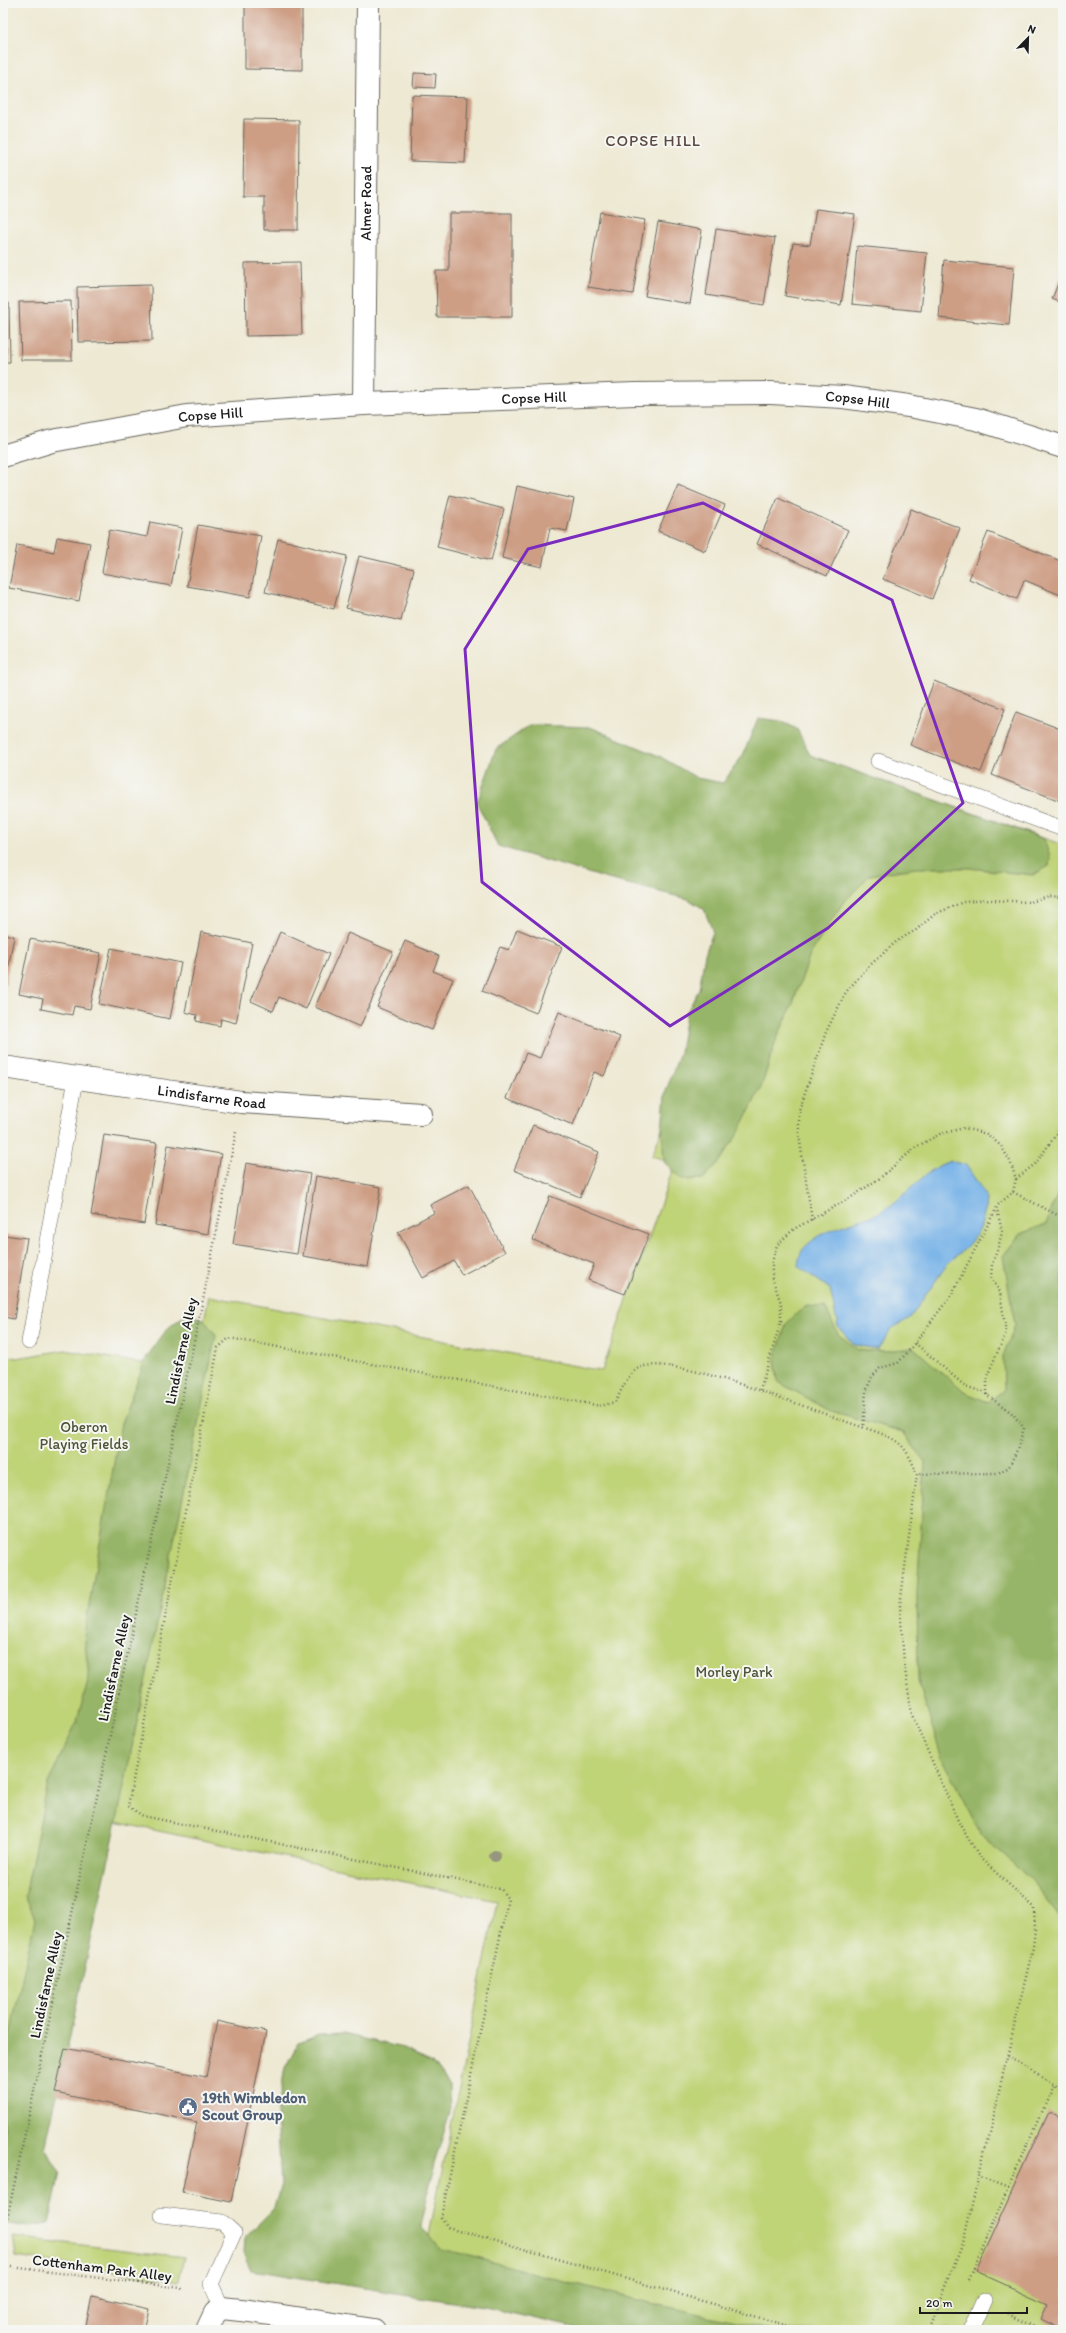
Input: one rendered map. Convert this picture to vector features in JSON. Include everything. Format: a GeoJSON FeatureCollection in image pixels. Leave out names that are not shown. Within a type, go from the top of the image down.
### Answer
{"type":"FeatureCollection","features":[{"type":"Feature","properties":{"kind":"street","name":"Almer Road"},"geometry":{"type":"LineString","coordinates":[[364,404],[368,3]]}},
{"type":"Feature","properties":{"kind":"street","name":"Copse Hill"},"geometry":{"type":"LineString","coordinates":[[3,456],[52,441],[187,416],[364,404],[635,394],[771,392],[843,396],[909,406],[976,419],[1063,447]]}},
{"type":"Feature","properties":{"kind":"street","name":"Lindisfarne Road"},"geometry":{"type":"LineString","coordinates":[[3,1067],[76,1079],[241,1102],[421,1114]]}},
{"type":"Feature","properties":{"kind":"street"},"geometry":{"type":"LineString","coordinates":[[214,2317],[250,2310],[374,2330]]}},
{"type":"Feature","properties":{"kind":"lane"},"geometry":{"type":"LineString","coordinates":[[878,761],[1063,829]]}},
{"type":"Feature","properties":{"kind":"lane"},"geometry":{"type":"LineString","coordinates":[[29,1342],[76,1079]]}},
{"type":"Feature","properties":{"kind":"lane"},"geometry":{"type":"LineString","coordinates":[[162,2215],[222,2222],[234,2233],[211,2284],[214,2317]]}},
{"type":"Feature","properties":{"kind":"lane"},"geometry":{"type":"LineString","coordinates":[[971,2330],[984,2301]]}},
{"type":"Feature","properties":{"kind":"path"},"geometry":{"type":"LineString","coordinates":[[812,1220],[799,1134],[799,1110],[826,1032],[846,992],[869,966],[897,941],[916,930],[935,914],[963,902],[991,900],[1030,902],[1049,897],[1063,898]]}},
{"type":"Feature","properties":{"kind":"path","name":"Lindisfarne Alley"},"geometry":{"type":"LineString","coordinates":[[3,2237],[204,1295],[241,1102]]}},
{"type":"Feature","properties":{"kind":"path"},"geometry":{"type":"LineString","coordinates":[[1016,1179],[1035,1164],[1063,1125]]}},
{"type":"Feature","properties":{"kind":"path"},"geometry":{"type":"LineString","coordinates":[[760,1390],[781,1321],[781,1303],[772,1278],[772,1262],[778,1245],[794,1230],[880,1178],[916,1147],[940,1134],[964,1128],[987,1134],[1001,1146],[1010,1161],[1016,1179],[1013,1192],[997,1209],[952,1294],[915,1343],[898,1363],[880,1368],[872,1377],[866,1391],[863,1428]]}},
{"type":"Feature","properties":{"kind":"path"},"geometry":{"type":"LineString","coordinates":[[1013,1192],[1063,1218]]}},
{"type":"Feature","properties":{"kind":"path"},"geometry":{"type":"LineString","coordinates":[[987,1395],[987,1376],[1006,1333],[1000,1292],[991,1278],[992,1264],[1002,1232],[997,1209]]}},
{"type":"Feature","properties":{"kind":"path"},"geometry":{"type":"LineString","coordinates":[[802,2330],[448,2227],[441,2217],[508,1899],[501,1889],[143,1816],[128,1806],[218,1348],[229,1338],[601,1406],[615,1402],[633,1370],[643,1366],[665,1365],[760,1390],[863,1428],[896,1441],[909,1456],[917,1474],[900,1606],[904,1663],[912,1715],[960,1825],[981,1859],[1034,1907],[1035,1929],[1033,1947],[979,2176],[956,2263],[930,2330]]}},
{"type":"Feature","properties":{"kind":"path"},"geometry":{"type":"LineString","coordinates":[[915,1343],[965,1386],[987,1395],[1013,1414],[1024,1428],[1017,1450],[1009,1467],[998,1473],[917,1474]]}},
{"type":"Feature","properties":{"kind":"path"},"geometry":{"type":"LineString","coordinates":[[1008,2055],[1063,2089]]}},
{"type":"Feature","properties":{"kind":"path"},"geometry":{"type":"LineString","coordinates":[[1044,2330],[966,2291],[970,2276],[1054,2084]]}},
{"type":"Feature","properties":{"kind":"path"},"geometry":{"type":"LineString","coordinates":[[979,2176],[1008,2188]]}},
{"type":"Feature","properties":{"kind":"path","name":"Cottenham Park Alley"},"geometry":{"type":"LineString","coordinates":[[3,2266],[181,2288],[214,2317]]}},
{"type":"Feature","properties":{"kind":"highlighted area"},"geometry":{"type":"Polygon","coordinates":[[[703,503],[892,600],[963,803],[828,928],[670,1026],[482,882],[465,649],[528,549],[703,503]]]}},
{"type":"Feature","properties":{"kind":"green space"},"geometry":{"type":"Polygon","coordinates":[[[758,718],[781,721],[797,729],[810,755],[1044,839],[1050,858],[1049,866],[1033,875],[969,868],[916,868],[870,875],[842,904],[810,955],[793,1003],[775,1043],[762,1085],[739,1132],[720,1161],[703,1179],[682,1180],[664,1162],[662,1129],[665,1094],[680,1052],[686,1014],[699,989],[705,954],[713,932],[704,909],[688,899],[608,879],[498,846],[477,803],[496,749],[530,725],[590,727],[659,756],[697,778],[723,783],[743,755],[758,718]]]}},
{"type":"Feature","properties":{"kind":"green space","name":"Morley Park"},"geometry":{"type":"Polygon","coordinates":[[[800,752],[1063,845],[1063,2330],[604,2330],[418,2289],[497,1901],[100,1819],[209,1296],[602,1371],[675,1163],[652,1156],[800,752]]]}},
{"type":"Feature","properties":{"kind":"green space"},"geometry":{"type":"Polygon","coordinates":[[[1063,1180],[1063,1926],[1061,1918],[1030,1879],[982,1836],[942,1759],[918,1681],[917,1594],[925,1462],[903,1432],[831,1411],[778,1382],[775,1359],[786,1324],[805,1306],[825,1307],[838,1334],[858,1350],[884,1351],[914,1348],[964,1392],[988,1402],[1004,1390],[1003,1356],[1015,1325],[1003,1256],[1020,1234],[1046,1224],[1063,1180]]]}},
{"type":"Feature","properties":{"kind":"green space"},"geometry":{"type":"Polygon","coordinates":[[[186,1314],[203,1319],[216,1335],[113,1840],[45,2149],[60,2173],[49,2224],[29,2227],[3,2223],[3,2047],[10,2034],[35,1919],[25,1896],[48,1783],[77,1721],[89,1678],[84,1634],[121,1423],[146,1358],[167,1329],[186,1314]]]}},
{"type":"Feature","properties":{"kind":"green space","name":"Oberon Playing Fields"},"geometry":{"type":"Polygon","coordinates":[[[65,1350],[181,1370],[3,2168],[3,1355],[17,1358],[65,1350]]]}},
{"type":"Feature","properties":{"kind":"green space"},"geometry":{"type":"Polygon","coordinates":[[[343,2034],[403,2048],[432,2062],[449,2085],[450,2113],[434,2164],[421,2227],[442,2249],[630,2298],[770,2330],[585,2330],[484,2307],[251,2270],[243,2252],[244,2239],[274,2208],[281,2184],[277,2112],[285,2068],[298,2043],[319,2035],[343,2034]]]}},
{"type":"Feature","properties":{"kind":"green space"},"geometry":{"type":"Polygon","coordinates":[[[13,2237],[184,2257],[179,2281],[16,2257],[13,2237]]]}},
{"type":"Feature","properties":{"kind":"water"},"geometry":{"type":"Polygon","coordinates":[[[950,1161],[966,1165],[986,1196],[985,1211],[980,1229],[966,1248],[948,1263],[910,1318],[891,1329],[878,1349],[854,1345],[838,1327],[830,1289],[798,1266],[801,1252],[807,1245],[824,1233],[882,1211],[899,1199],[923,1177],[940,1165],[950,1161]]]}},
{"type":"Feature","properties":{"kind":"building"},"geometry":{"type":"Polygon","coordinates":[[[245,3],[302,3],[302,70],[245,69],[245,3]]]}},
{"type":"Feature","properties":{"kind":"building"},"geometry":{"type":"Polygon","coordinates":[[[414,73],[436,74],[435,88],[413,87],[414,73]]]}},
{"type":"Feature","properties":{"kind":"building"},"geometry":{"type":"Polygon","coordinates":[[[412,95],[468,97],[465,163],[410,161],[412,95]]]}},
{"type":"Feature","properties":{"kind":"building"},"geometry":{"type":"Polygon","coordinates":[[[244,119],[299,120],[298,230],[264,230],[264,197],[243,197],[244,119]]]}},
{"type":"Feature","properties":{"kind":"building"},"geometry":{"type":"Polygon","coordinates":[[[816,209],[855,214],[841,305],[785,296],[793,243],[810,245],[816,209]]]}},
{"type":"Feature","properties":{"kind":"building"},"geometry":{"type":"Polygon","coordinates":[[[600,212],[645,220],[633,294],[588,287],[600,212]]]}},
{"type":"Feature","properties":{"kind":"building"},"geometry":{"type":"Polygon","coordinates":[[[449,213],[512,213],[512,317],[437,317],[436,271],[449,271],[449,213]]]}},
{"type":"Feature","properties":{"kind":"building"},"geometry":{"type":"Polygon","coordinates":[[[658,222],[702,230],[690,304],[645,296],[658,222]]]}},
{"type":"Feature","properties":{"kind":"building"},"geometry":{"type":"Polygon","coordinates":[[[716,229],[775,238],[764,305],[706,295],[716,229]]]}},
{"type":"Feature","properties":{"kind":"building"},"geometry":{"type":"Polygon","coordinates":[[[857,246],[927,253],[921,311],[852,304],[857,246]]]}},
{"type":"Feature","properties":{"kind":"building"},"geometry":{"type":"Polygon","coordinates":[[[944,260],[1014,267],[1009,325],[939,318],[944,260]]]}},
{"type":"Feature","properties":{"kind":"building"},"geometry":{"type":"Polygon","coordinates":[[[300,262],[302,335],[246,336],[245,263],[300,262]]]}},
{"type":"Feature","properties":{"kind":"building"},"geometry":{"type":"Polygon","coordinates":[[[1063,271],[1063,303],[1052,299],[1063,271]]]}},
{"type":"Feature","properties":{"kind":"building"},"geometry":{"type":"Polygon","coordinates":[[[151,285],[152,341],[78,342],[77,287],[151,285]]]}},
{"type":"Feature","properties":{"kind":"building"},"geometry":{"type":"Polygon","coordinates":[[[71,301],[72,360],[21,360],[19,302],[71,301]]]}},
{"type":"Feature","properties":{"kind":"building"},"geometry":{"type":"Polygon","coordinates":[[[3,303],[9,303],[10,362],[3,362],[3,303]]]}},
{"type":"Feature","properties":{"kind":"building"},"geometry":{"type":"Polygon","coordinates":[[[678,485],[725,505],[705,551],[658,531],[678,485]]]}},
{"type":"Feature","properties":{"kind":"building"},"geometry":{"type":"Polygon","coordinates":[[[517,486],[574,499],[567,531],[550,528],[542,567],[502,558],[517,486]]]}},
{"type":"Feature","properties":{"kind":"building"},"geometry":{"type":"Polygon","coordinates":[[[450,495],[504,509],[491,561],[437,547],[450,495]]]}},
{"type":"Feature","properties":{"kind":"building"},"geometry":{"type":"Polygon","coordinates":[[[778,498],[848,530],[827,576],[757,544],[778,498]]]}},
{"type":"Feature","properties":{"kind":"building"},"geometry":{"type":"Polygon","coordinates":[[[911,509],[960,528],[932,599],[883,579],[911,509]]]}},
{"type":"Feature","properties":{"kind":"building"},"geometry":{"type":"Polygon","coordinates":[[[150,522],[182,528],[171,586],[102,573],[109,530],[147,537],[150,522]]]}},
{"type":"Feature","properties":{"kind":"building"},"geometry":{"type":"Polygon","coordinates":[[[198,525],[261,536],[250,597],[187,586],[198,525]]]}},
{"type":"Feature","properties":{"kind":"building"},"geometry":{"type":"Polygon","coordinates":[[[988,532],[1063,562],[1063,596],[1024,580],[1017,599],[969,579],[988,532]]]}},
{"type":"Feature","properties":{"kind":"building"},"geometry":{"type":"Polygon","coordinates":[[[57,537],[90,543],[79,601],[9,588],[17,545],[54,552],[57,537]]]}},
{"type":"Feature","properties":{"kind":"building"},"geometry":{"type":"Polygon","coordinates":[[[278,539],[347,556],[334,609],[265,592],[278,539]]]}},
{"type":"Feature","properties":{"kind":"building"},"geometry":{"type":"Polygon","coordinates":[[[359,556],[414,569],[401,621],[346,608],[359,556]]]}},
{"type":"Feature","properties":{"kind":"building"},"geometry":{"type":"Polygon","coordinates":[[[934,681],[1005,709],[981,772],[910,745],[934,681]]]}},
{"type":"Feature","properties":{"kind":"building"},"geometry":{"type":"Polygon","coordinates":[[[1016,712],[1063,730],[1063,802],[992,775],[1016,712]]]}},
{"type":"Feature","properties":{"kind":"building"},"geometry":{"type":"Polygon","coordinates":[[[517,929],[562,947],[536,1013],[482,991],[500,947],[509,950],[517,929]]]}},
{"type":"Feature","properties":{"kind":"building"},"geometry":{"type":"Polygon","coordinates":[[[201,932],[252,943],[236,1023],[221,1019],[220,1026],[196,1021],[197,1015],[185,1012],[201,932]]]}},
{"type":"Feature","properties":{"kind":"building"},"geometry":{"type":"Polygon","coordinates":[[[280,932],[329,954],[306,1009],[279,997],[273,1011],[251,1001],[280,932]]]}},
{"type":"Feature","properties":{"kind":"building"},"geometry":{"type":"Polygon","coordinates":[[[348,933],[393,952],[360,1027],[315,1007],[348,933]]]}},
{"type":"Feature","properties":{"kind":"building"},"geometry":{"type":"Polygon","coordinates":[[[3,934],[14,936],[4,992],[3,992],[3,934]]]}},
{"type":"Feature","properties":{"kind":"building"},"geometry":{"type":"Polygon","coordinates":[[[30,939],[101,953],[90,1009],[74,1006],[72,1015],[41,1009],[43,999],[19,994],[30,939]]]}},
{"type":"Feature","properties":{"kind":"building"},"geometry":{"type":"Polygon","coordinates":[[[405,941],[439,956],[433,971],[453,979],[432,1030],[377,1007],[405,941]]]}},
{"type":"Feature","properties":{"kind":"building"},"geometry":{"type":"Polygon","coordinates":[[[111,948],[181,963],[170,1019],[99,1004],[111,948]]]}},
{"type":"Feature","properties":{"kind":"building"},"geometry":{"type":"Polygon","coordinates":[[[559,1012],[620,1037],[604,1076],[594,1072],[573,1125],[507,1098],[526,1053],[540,1058],[559,1012]]]}},
{"type":"Feature","properties":{"kind":"building"},"geometry":{"type":"Polygon","coordinates":[[[533,1125],[599,1152],[580,1197],[514,1170],[533,1125]]]}},
{"type":"Feature","properties":{"kind":"building"},"geometry":{"type":"Polygon","coordinates":[[[104,1135],[157,1143],[144,1224],[91,1215],[104,1135]]]}},
{"type":"Feature","properties":{"kind":"building"},"geometry":{"type":"Polygon","coordinates":[[[168,1145],[221,1154],[208,1234],[155,1225],[168,1145]]]}},
{"type":"Feature","properties":{"kind":"building"},"geometry":{"type":"Polygon","coordinates":[[[246,1163],[310,1174],[297,1254],[233,1244],[246,1163]]]}},
{"type":"Feature","properties":{"kind":"building"},"geometry":{"type":"Polygon","coordinates":[[[316,1176],[381,1187],[368,1267],[303,1256],[316,1176]]]}},
{"type":"Feature","properties":{"kind":"building"},"geometry":{"type":"Polygon","coordinates":[[[469,1185],[505,1252],[462,1275],[454,1261],[423,1278],[398,1232],[434,1213],[430,1205],[469,1185]]]}},
{"type":"Feature","properties":{"kind":"building"},"geometry":{"type":"Polygon","coordinates":[[[550,1196],[649,1234],[625,1294],[588,1280],[594,1264],[533,1240],[550,1196]]]}},
{"type":"Feature","properties":{"kind":"building"},"geometry":{"type":"Polygon","coordinates":[[[3,1235],[27,1238],[14,1319],[3,1317],[3,1235]]]}},
{"type":"Feature","properties":{"kind":"building","name":"19th Wimbledon Scout Group"},"geometry":{"type":"Polygon","coordinates":[[[217,2021],[266,2032],[231,2202],[182,2192],[197,2122],[55,2093],[65,2048],[206,2077],[217,2021]]]}},
{"type":"Feature","properties":{"kind":"building"},"geometry":{"type":"Polygon","coordinates":[[[1048,2112],[1063,2119],[1063,2330],[1041,2319],[1048,2304],[975,2271],[1048,2112]]]}},
{"type":"Feature","properties":{"kind":"building"},"geometry":{"type":"Polygon","coordinates":[[[92,2296],[149,2309],[144,2330],[85,2330],[92,2296]]]}},
{"type":"Feature","properties":{"kind":"place","name":"19th Wimbledon Scout Group"},"geometry":{"type":"Point","coordinates":[188,2107]}},
{"type":"Feature","properties":{"kind":"district","name":"COPSE HILL"},"geometry":{"type":"Point","coordinates":[653,140]}}]}
